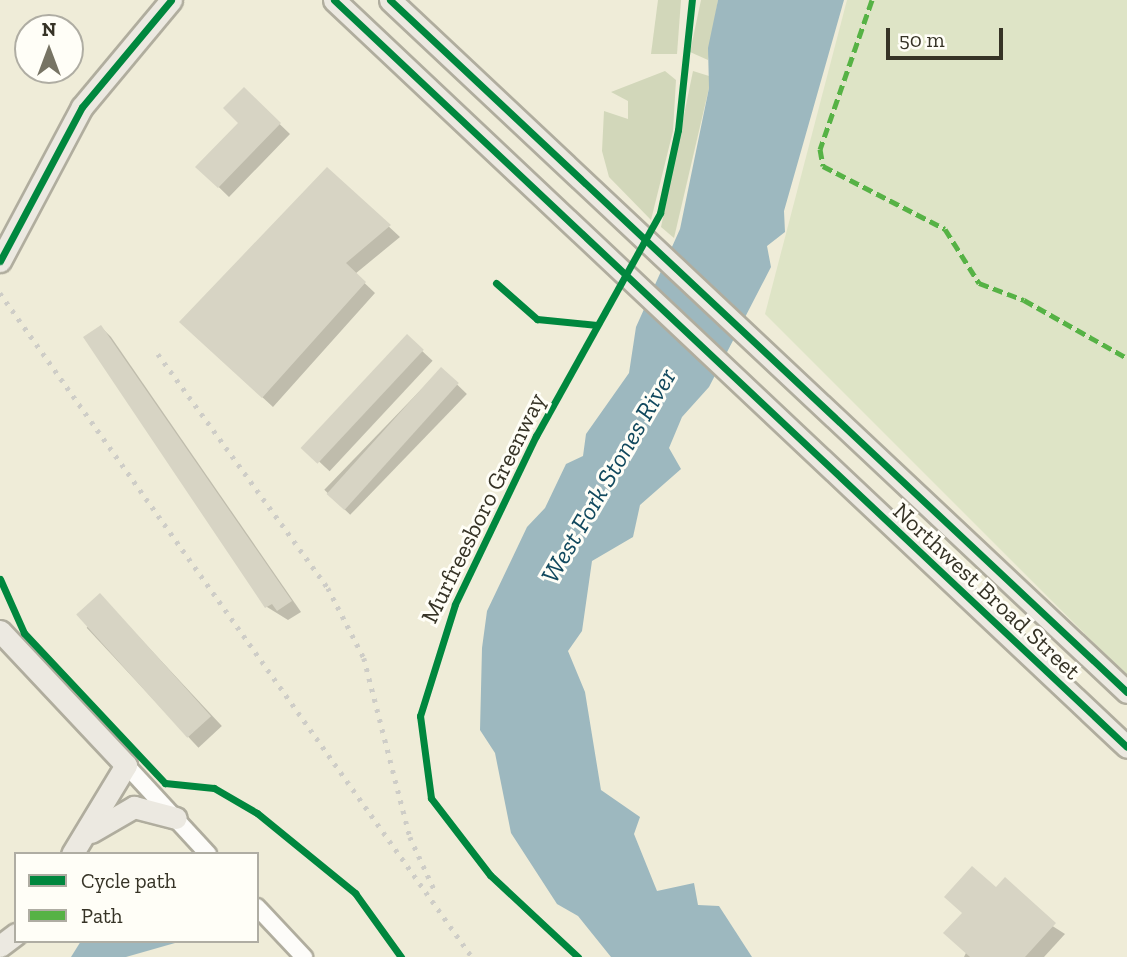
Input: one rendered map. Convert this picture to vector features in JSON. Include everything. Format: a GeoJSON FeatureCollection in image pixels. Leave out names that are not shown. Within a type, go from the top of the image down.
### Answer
{"type":"FeatureCollection","features":[{"type":"Feature","properties":{"kind":"main road"},"geometry":{"type":"LineString","coordinates":[[0,261],[38,182],[82,107],[171,0]]}},
{"type":"Feature","properties":{"kind":"main road","name":"Northwest Broad Street"},"geometry":{"type":"LineString","coordinates":[[334,0],[592,249],[1127,747]]}},
{"type":"Feature","properties":{"kind":"main road","name":"Northwest Broad Street"},"geometry":{"type":"LineString","coordinates":[[390,0],[610,213],[1127,692]]}},
{"type":"Feature","properties":{"kind":"main road"},"geometry":{"type":"LineString","coordinates":[[0,631],[126,765],[76,848]]}},
{"type":"Feature","properties":{"kind":"main road"},"geometry":{"type":"LineString","coordinates":[[76,848],[110,816],[134,807],[176,818]]}},
{"type":"Feature","properties":{"kind":"street"},"geometry":{"type":"LineString","coordinates":[[126,765],[206,852]]}},
{"type":"Feature","properties":{"kind":"street"},"geometry":{"type":"LineString","coordinates":[[259,909],[303,957]]}},
{"type":"Feature","properties":{"kind":"green space"},"geometry":{"type":"Polygon","coordinates":[[[658,0],[681,0],[677,54],[651,54],[658,0]]]}},
{"type":"Feature","properties":{"kind":"green space"},"geometry":{"type":"Polygon","coordinates":[[[701,0],[718,0],[708,60],[690,52],[701,0]]]}},
{"type":"Feature","properties":{"kind":"green space"},"geometry":{"type":"Polygon","coordinates":[[[847,0],[1127,0],[1127,676],[765,314],[847,0]]]}},
{"type":"Feature","properties":{"kind":"green space"},"geometry":{"type":"Polygon","coordinates":[[[665,71],[676,80],[673,131],[651,220],[609,177],[602,151],[604,111],[628,119],[628,101],[611,92],[665,71]]]}},
{"type":"Feature","properties":{"kind":"green space"},"geometry":{"type":"Polygon","coordinates":[[[693,71],[709,76],[709,88],[674,238],[661,227],[693,71]]]}},
{"type":"Feature","properties":{"kind":"water","name":"West Fork Stones River"},"geometry":{"type":"Polygon","coordinates":[[[718,0],[844,0],[784,211],[785,232],[767,246],[771,267],[709,387],[682,417],[669,448],[681,469],[640,505],[633,537],[592,561],[582,631],[568,651],[585,692],[601,790],[640,817],[634,834],[657,891],[694,883],[698,905],[719,906],[752,957],[611,957],[578,916],[557,904],[511,833],[495,753],[480,730],[482,648],[487,611],[527,527],[545,508],[566,464],[583,456],[586,434],[629,373],[636,327],[680,229],[709,88],[708,48],[718,0]]]}},
{"type":"Feature","properties":{"kind":"water"},"geometry":{"type":"Polygon","coordinates":[[[80,943],[175,943],[126,957],[71,957],[80,943]]]}},
{"type":"Feature","properties":{"kind":"building"},"geometry":{"type":"Polygon","coordinates":[[[244,87],[281,123],[218,188],[195,167],[238,123],[223,108],[244,87]]]}},
{"type":"Feature","properties":{"kind":"building"},"geometry":{"type":"Polygon","coordinates":[[[327,167],[391,225],[346,263],[366,282],[262,398],[179,322],[327,167]]]}},
{"type":"Feature","properties":{"kind":"building"},"geometry":{"type":"Polygon","coordinates":[[[101,325],[292,601],[277,611],[272,604],[265,608],[83,337],[101,325]]]}},
{"type":"Feature","properties":{"kind":"building"},"geometry":{"type":"Polygon","coordinates":[[[407,334],[424,350],[317,464],[301,448],[407,334]]]}},
{"type":"Feature","properties":{"kind":"building"},"geometry":{"type":"Polygon","coordinates":[[[441,367],[459,383],[344,510],[327,494],[441,367]]]}},
{"type":"Feature","properties":{"kind":"building"},"geometry":{"type":"Polygon","coordinates":[[[100,593],[211,716],[187,738],[76,614],[100,593]]]}},
{"type":"Feature","properties":{"kind":"building"},"geometry":{"type":"Polygon","coordinates":[[[972,866],[996,887],[1005,877],[1056,923],[1025,957],[970,957],[943,933],[962,913],[944,897],[972,866]]]}},
{"type":"Feature","properties":{"kind":"railway"},"geometry":{"type":"LineString","coordinates":[[0,293],[472,957]]}},
{"type":"Feature","properties":{"kind":"railway"},"geometry":{"type":"LineString","coordinates":[[158,354],[328,588],[364,658],[410,837],[435,891]]}},
{"type":"Feature","properties":{"kind":"marked path"},"geometry":{"type":"LineString","coordinates":[[872,0],[820,149],[823,166],[945,229],[979,283],[1024,300],[1127,358]]}},
{"type":"Feature","properties":{"kind":"cycle path"},"geometry":{"type":"LineString","coordinates":[[0,261],[82,107],[171,0]]}},
{"type":"Feature","properties":{"kind":"cycle path"},"geometry":{"type":"LineString","coordinates":[[334,0],[1127,747]]}},
{"type":"Feature","properties":{"kind":"cycle path"},"geometry":{"type":"LineString","coordinates":[[390,0],[1127,692]]}},
{"type":"Feature","properties":{"kind":"cycle path","name":"Murfreesboro Greenway"},"geometry":{"type":"LineString","coordinates":[[578,957],[490,875],[431,798],[420,716],[455,604],[536,436],[660,213],[678,130],[692,0]]}},
{"type":"Feature","properties":{"kind":"cycle path"},"geometry":{"type":"LineString","coordinates":[[496,283],[537,319],[597,325]]}},
{"type":"Feature","properties":{"kind":"cycle path"},"geometry":{"type":"LineString","coordinates":[[0,579],[24,633],[165,783],[214,788],[257,813],[355,893],[401,957]]}}]}
